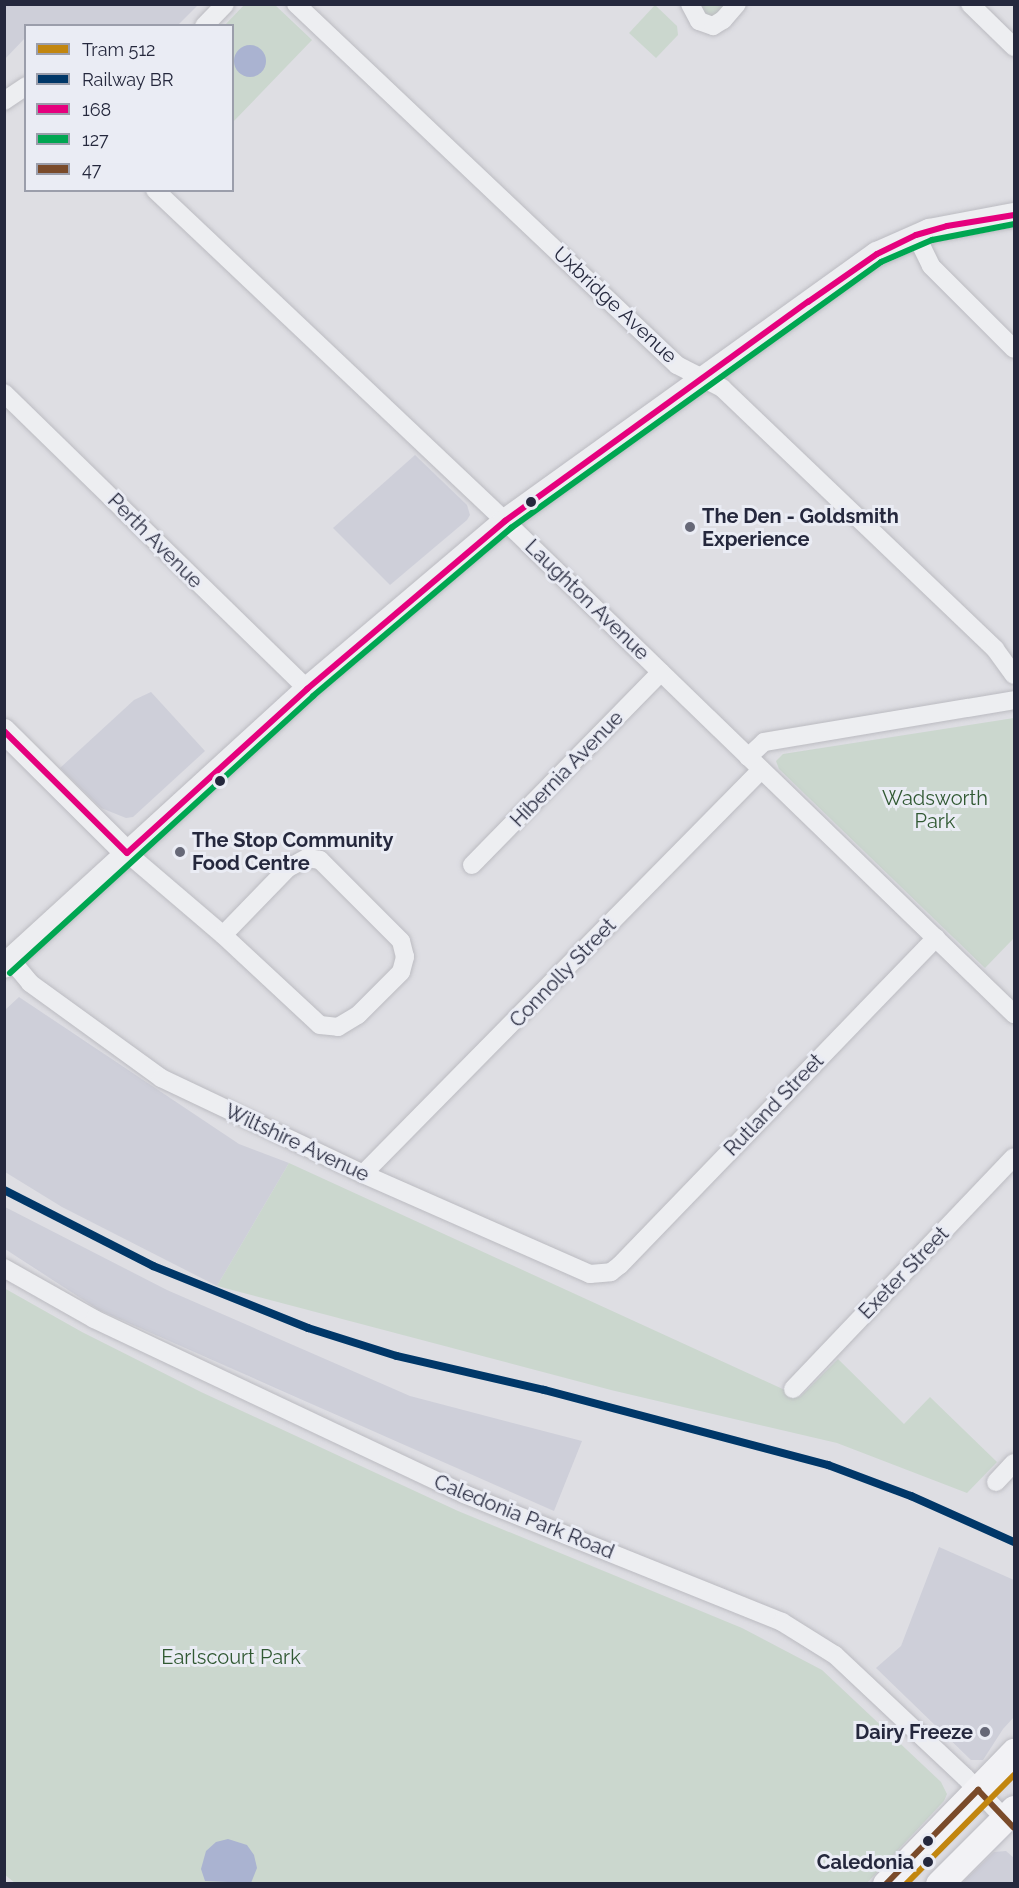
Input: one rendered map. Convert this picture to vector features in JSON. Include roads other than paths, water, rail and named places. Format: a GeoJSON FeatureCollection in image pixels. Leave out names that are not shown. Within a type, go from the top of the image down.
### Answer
{"type":"FeatureCollection","features":[{"type":"Feature","properties":{"kind":"main road"},"geometry":{"type":"LineString","coordinates":[[886,1884],[1014,1752]]}},
{"type":"Feature","properties":{"kind":"main road"},"geometry":{"type":"LineString","coordinates":[[939,1884],[1011,1819]]}},
{"type":"Feature","properties":{"kind":"street"},"geometry":{"type":"LineString","coordinates":[[206,24],[225,4]]}},
{"type":"Feature","properties":{"kind":"street","name":"Uxbridge Avenue"},"geometry":{"type":"LineString","coordinates":[[296,4],[676,365],[722,388],[995,649],[1014,675]]}},
{"type":"Feature","properties":{"kind":"street"},"geometry":{"type":"LineString","coordinates":[[690,4],[699,21],[708,26],[718,24],[737,4]]}},
{"type":"Feature","properties":{"kind":"street"},"geometry":{"type":"LineString","coordinates":[[970,4],[1014,47]]}},
{"type":"Feature","properties":{"kind":"street"},"geometry":{"type":"LineString","coordinates":[[7,99],[24,87]]}},
{"type":"Feature","properties":{"kind":"street","name":"Laughton Avenue"},"geometry":{"type":"LineString","coordinates":[[158,192],[505,520],[1014,1014]]}},
{"type":"Feature","properties":{"kind":"street"},"geometry":{"type":"LineString","coordinates":[[8,963],[307,689],[505,520],[858,266],[916,235],[947,226],[1014,216]]}},
{"type":"Feature","properties":{"kind":"street"},"geometry":{"type":"LineString","coordinates":[[916,235],[931,266],[1014,349]]}},
{"type":"Feature","properties":{"kind":"street","name":"Perth Avenue"},"geometry":{"type":"LineString","coordinates":[[4,393],[307,689]]}},
{"type":"Feature","properties":{"kind":"street","name":"Hibernia Avenue"},"geometry":{"type":"LineString","coordinates":[[472,865],[661,672]]}},
{"type":"Feature","properties":{"kind":"street"},"geometry":{"type":"LineString","coordinates":[[748,757],[765,742],[1014,700]]}},
{"type":"Feature","properties":{"kind":"street"},"geometry":{"type":"LineString","coordinates":[[4,731],[127,853],[224,934],[320,1025],[338,1027],[358,1015],[401,972],[405,957],[401,941],[320,860],[307,858],[288,868],[224,934]]}},
{"type":"Feature","properties":{"kind":"street","name":"Connolly Street"},"geometry":{"type":"LineString","coordinates":[[363,1174],[761,770]]}},
{"type":"Feature","properties":{"kind":"street","name":"Rutland Street"},"geometry":{"type":"LineString","coordinates":[[612,1272],[936,938]]}},
{"type":"Feature","properties":{"kind":"street","name":"Wiltshire Avenue"},"geometry":{"type":"LineString","coordinates":[[8,963],[30,983],[161,1078],[363,1174],[590,1274],[612,1272]]}},
{"type":"Feature","properties":{"kind":"street","name":"Exeter Street"},"geometry":{"type":"LineString","coordinates":[[793,1389],[1014,1158]]}},
{"type":"Feature","properties":{"kind":"street","name":"Caledonia Park Road"},"geometry":{"type":"LineString","coordinates":[[4,1268],[94,1319],[464,1494],[782,1622],[835,1655],[1011,1819]]}},
{"type":"Feature","properties":{"kind":"street"},"geometry":{"type":"LineString","coordinates":[[996,1482],[1014,1463]]}},
{"type":"Feature","properties":{"kind":"water"},"geometry":{"type":"Polygon","coordinates":[[[250,45],[262,49],[266,61],[262,73],[250,77],[238,73],[234,61],[238,49],[250,45]]]}},
{"type":"Feature","properties":{"kind":"water"},"geometry":{"type":"Polygon","coordinates":[[[228,1839],[247,1845],[254,1855],[257,1868],[251,1883],[205,1881],[201,1869],[206,1851],[216,1842],[228,1839]]]}},
{"type":"Feature","properties":{"kind":"tram line","name":"512"},"geometry":{"type":"LineString","coordinates":[[906,1884],[1014,1775]]}},
{"type":"Feature","properties":{"kind":"rail line","name":"BR"},"geometry":{"type":"LineString","coordinates":[[4,1190],[153,1266],[308,1328],[397,1356],[544,1390],[828,1465],[911,1496],[1014,1542]]}},
{"type":"Feature","properties":{"kind":"place","name":"The Den - Goldsmith Experience"},"geometry":{"type":"Point","coordinates":[690,527]}},
{"type":"Feature","properties":{"kind":"place","name":"The Stop Community Food Centre"},"geometry":{"type":"Point","coordinates":[180,852]}},
{"type":"Feature","properties":{"kind":"place","name":"Dairy Freeze"},"geometry":{"type":"Point","coordinates":[985,1732]}},
{"type":"Feature","properties":{"kind":"place","name":"Caledonia"},"geometry":{"type":"Point","coordinates":[928,1862]}},
{"type":"Feature","properties":{"kind":"park label","name":"Wadsworth Park"},"geometry":{"type":"Point","coordinates":[935,810]}},
{"type":"Feature","properties":{"kind":"park label","name":"Earlscourt Park"},"geometry":{"type":"Point","coordinates":[231,1657]}}]}
